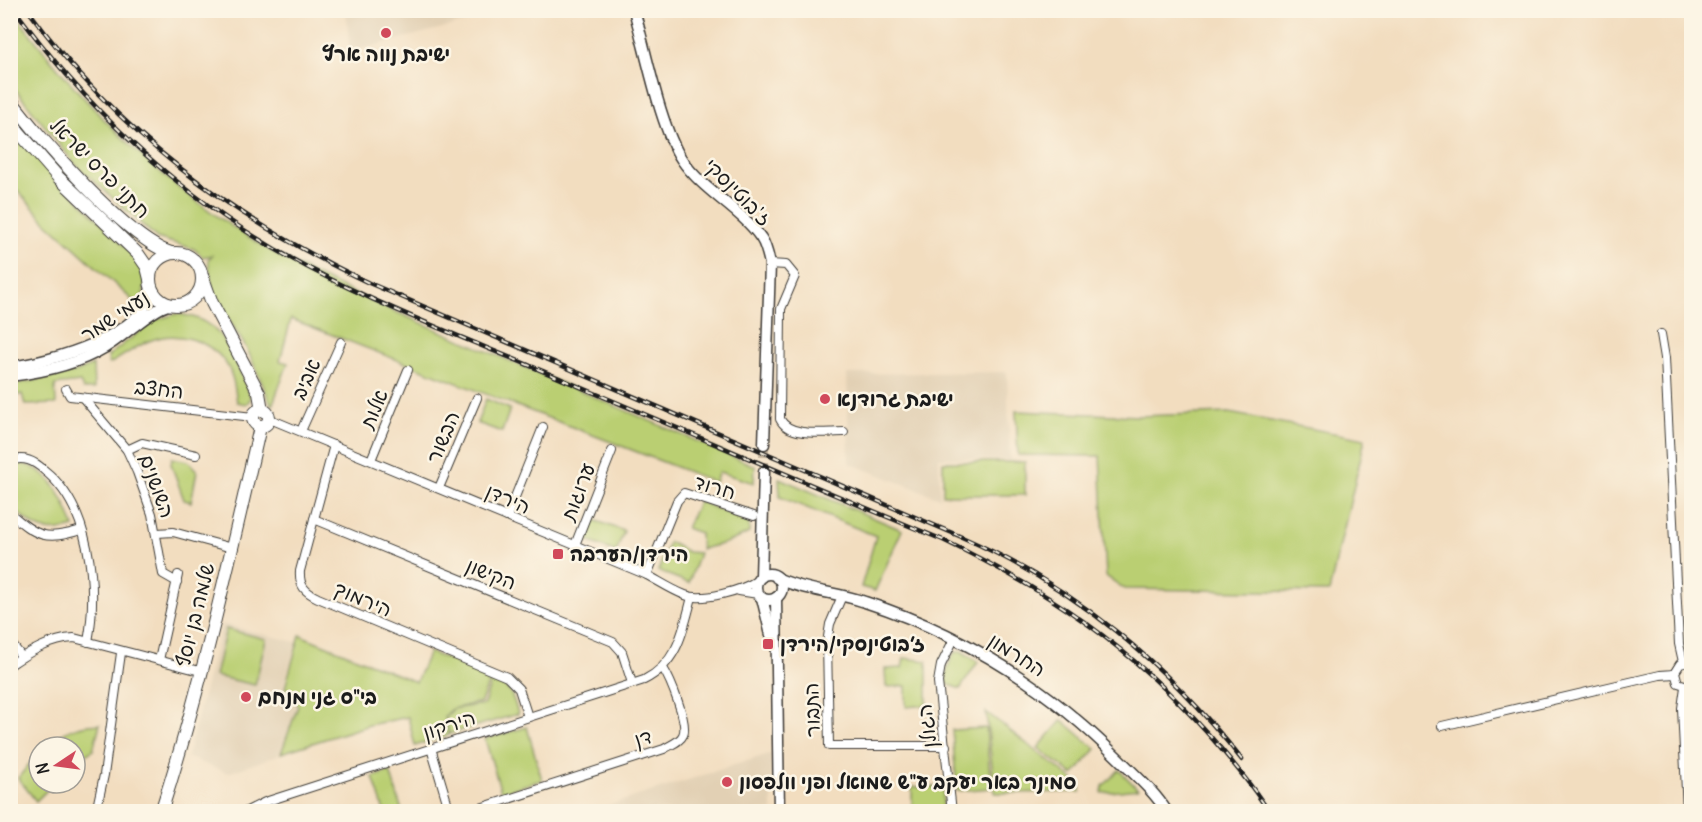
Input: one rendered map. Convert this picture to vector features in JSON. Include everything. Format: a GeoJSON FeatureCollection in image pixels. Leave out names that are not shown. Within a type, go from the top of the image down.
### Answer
{"type":"FeatureCollection","features":[{"type":"Feature","properties":{"kind":"main road","name":"חתני פרס ישראל"},"geometry":{"type":"LineString","coordinates":[[10,99],[50,148],[82,181],[152,245],[171,253]]}},
{"type":"Feature","properties":{"kind":"main road","name":"חתני פרס ישראל"},"geometry":{"type":"LineString","coordinates":[[10,122],[58,177],[138,254],[147,267],[150,283]]}},
{"type":"Feature","properties":{"kind":"main road"},"geometry":{"type":"LineString","coordinates":[[228,332],[206,308],[185,304],[170,305],[162,301],[150,283],[158,259],[171,253],[186,254],[193,258],[212,303],[228,332],[259,393],[261,418]]}},
{"type":"Feature","properties":{"kind":"main road"},"geometry":{"type":"LineString","coordinates":[[185,304],[198,295],[202,276]]}},
{"type":"Feature","properties":{"kind":"main road","name":"שלמה בן יוסף"},"geometry":{"type":"LineString","coordinates":[[161,812],[179,758],[232,548],[261,418]]}},
{"type":"Feature","properties":{"kind":"street","name":"ז'בוטינסקי"},"geometry":{"type":"LineString","coordinates":[[634,10],[668,130],[682,159],[701,183],[761,238],[770,264],[764,444]]}},
{"type":"Feature","properties":{"kind":"street"},"geometry":{"type":"LineString","coordinates":[[770,264],[786,265],[795,276],[781,309],[780,419],[783,425],[794,431],[844,432]]}},
{"type":"Feature","properties":{"kind":"street","name":"נעמי שמר"},"geometry":{"type":"LineString","coordinates":[[10,367],[70,355],[100,341],[143,309],[150,299],[150,283]]}},
{"type":"Feature","properties":{"kind":"street","name":"נעמי שמר"},"geometry":{"type":"LineString","coordinates":[[10,376],[73,363],[104,348],[157,309],[170,305]]}},
{"type":"Feature","properties":{"kind":"street"},"geometry":{"type":"LineString","coordinates":[[1661,334],[1665,358],[1679,644],[1687,662],[1678,666],[1675,674],[1678,683],[1688,687],[1682,708],[1687,812]]}},
{"type":"Feature","properties":{"kind":"street","name":"אביב"},"geometry":{"type":"LineString","coordinates":[[301,431],[341,342]]}},
{"type":"Feature","properties":{"kind":"street","name":"אלות"},"geometry":{"type":"LineString","coordinates":[[371,460],[408,370]]}},
{"type":"Feature","properties":{"kind":"street","name":"החצב"},"geometry":{"type":"LineString","coordinates":[[66,389],[70,396],[83,398],[261,418]]}},
{"type":"Feature","properties":{"kind":"street","name":"השושנים"},"geometry":{"type":"LineString","coordinates":[[83,398],[127,450],[146,493],[157,533],[163,574],[178,578],[159,660]]}},
{"type":"Feature","properties":{"kind":"street","name":"הבשור"},"geometry":{"type":"LineString","coordinates":[[439,488],[477,398]]}},
{"type":"Feature","properties":{"kind":"street","name":"הירדן"},"geometry":{"type":"LineString","coordinates":[[261,418],[301,431],[439,488],[647,575],[692,597]]}},
{"type":"Feature","properties":{"kind":"street"},"geometry":{"type":"LineString","coordinates":[[507,517],[543,427]]}},
{"type":"Feature","properties":{"kind":"street","name":"השושנים"},"geometry":{"type":"LineString","coordinates":[[127,450],[142,443],[196,455]]}},
{"type":"Feature","properties":{"kind":"street","name":"הירמוך"},"geometry":{"type":"LineString","coordinates":[[334,445],[300,571],[300,581],[305,590],[318,598],[507,677],[519,689],[528,717]]}},
{"type":"Feature","properties":{"kind":"street","name":"ערוגות"},"geometry":{"type":"LineString","coordinates":[[575,545],[612,451]]}},
{"type":"Feature","properties":{"kind":"street"},"geometry":{"type":"LineString","coordinates":[[10,461],[31,460],[64,489],[90,558],[93,616],[88,642]]}},
{"type":"Feature","properties":{"kind":"street"},"geometry":{"type":"LineString","coordinates":[[764,472],[764,538],[760,596],[778,673]]}},
{"type":"Feature","properties":{"kind":"street","name":"חרוד"},"geometry":{"type":"LineString","coordinates":[[647,575],[677,501],[684,493],[754,516]]}},
{"type":"Feature","properties":{"kind":"street"},"geometry":{"type":"LineString","coordinates":[[10,513],[24,526],[43,536],[57,537],[81,530]]}},
{"type":"Feature","properties":{"kind":"street","name":"הקישון"},"geometry":{"type":"LineString","coordinates":[[314,519],[613,642],[622,652],[632,683]]}},
{"type":"Feature","properties":{"kind":"street","name":"השושנים"},"geometry":{"type":"LineString","coordinates":[[157,533],[173,532],[232,548]]}},
{"type":"Feature","properties":{"kind":"street"},"geometry":{"type":"LineString","coordinates":[[764,538],[776,577],[781,584],[777,597],[779,812]]}},
{"type":"Feature","properties":{"kind":"street"},"geometry":{"type":"LineString","coordinates":[[663,668],[681,637],[692,597],[735,591],[760,579],[776,577]]}},
{"type":"Feature","properties":{"kind":"street","name":"החרמון"},"geometry":{"type":"LineString","coordinates":[[776,577],[908,618],[954,639],[1021,677],[1082,722],[1147,786],[1167,812]]}},
{"type":"Feature","properties":{"kind":"street","name":"החרמון"},"geometry":{"type":"LineString","coordinates":[[760,596],[777,597],[798,588],[811,588]]}},
{"type":"Feature","properties":{"kind":"street"},"geometry":{"type":"LineString","coordinates":[[735,591],[760,596]]}},
{"type":"Feature","properties":{"kind":"street","name":"התבור"},"geometry":{"type":"LineString","coordinates":[[842,596],[830,624],[826,643],[829,746],[946,746]]}},
{"type":"Feature","properties":{"kind":"street"},"geometry":{"type":"LineString","coordinates":[[10,665],[22,657],[65,639],[88,642],[121,653],[200,671]]}},
{"type":"Feature","properties":{"kind":"street","name":"הגולן"},"geometry":{"type":"LineString","coordinates":[[952,812],[938,682],[941,665],[954,639]]}},
{"type":"Feature","properties":{"kind":"street"},"geometry":{"type":"LineString","coordinates":[[10,642],[22,657]]}},
{"type":"Feature","properties":{"kind":"street"},"geometry":{"type":"LineString","coordinates":[[96,812],[104,775],[121,653]]}},
{"type":"Feature","properties":{"kind":"street","name":"הירקון"},"geometry":{"type":"LineString","coordinates":[[245,812],[265,801],[632,683],[663,668]]}},
{"type":"Feature","properties":{"kind":"street","name":"דן"},"geometry":{"type":"LineString","coordinates":[[468,812],[664,749],[679,740],[684,735],[684,722],[663,668]]}},
{"type":"Feature","properties":{"kind":"street"},"geometry":{"type":"LineString","coordinates":[[1442,726],[1660,675],[1675,674]]}},
{"type":"Feature","properties":{"kind":"street"},"geometry":{"type":"LineString","coordinates":[[431,748],[450,812]]}},
{"type":"Feature","properties":{"kind":"shaded area","name":"ישיבת נווה ארץ"},"geometry":{"type":"Polygon","coordinates":[[[346,10],[508,10],[508,11],[350,52],[346,10]]]}},
{"type":"Feature","properties":{"kind":"shaded area"},"geometry":{"type":"Polygon","coordinates":[[[1007,372],[1010,460],[939,458],[940,498],[849,463],[847,374],[1007,372]]]}},
{"type":"Feature","properties":{"kind":"shaded area","name":"בי\"ס גני מנחם"},"geometry":{"type":"Polygon","coordinates":[[[222,624],[296,642],[283,687],[297,707],[278,755],[228,773],[187,757],[222,624]]]}},
{"type":"Feature","properties":{"kind":"shaded area","name":"סמינר באר יעקב ע\"ש שמואל ופני וולפסון"},"geometry":{"type":"Polygon","coordinates":[[[772,753],[772,811],[591,811],[772,753]]]}},
{"type":"Feature","properties":{"kind":"green space"},"geometry":{"type":"Polygon","coordinates":[[[12,10],[63,75],[119,134],[180,188],[264,247],[389,309],[755,466],[754,483],[719,472],[715,482],[291,319],[280,361],[288,363],[272,406],[247,349],[213,293],[208,259],[213,255],[203,257],[194,249],[157,238],[75,164],[11,84],[12,10]]]}},
{"type":"Feature","properties":{"kind":"green space"},"geometry":{"type":"Polygon","coordinates":[[[10,130],[135,257],[141,269],[145,287],[138,305],[45,221],[11,183],[10,130]]]}},
{"type":"Feature","properties":{"kind":"green space"},"geometry":{"type":"Polygon","coordinates":[[[176,314],[192,317],[205,323],[225,341],[250,395],[250,400],[246,404],[237,402],[232,376],[225,362],[210,347],[190,339],[169,336],[149,341],[109,364],[108,356],[155,320],[176,314]]]}},
{"type":"Feature","properties":{"kind":"green space"},"geometry":{"type":"Polygon","coordinates":[[[93,365],[94,389],[83,389],[80,382],[55,385],[56,404],[25,405],[22,394],[11,397],[11,385],[77,372],[93,365]]]}},
{"type":"Feature","properties":{"kind":"green space"},"geometry":{"type":"Polygon","coordinates":[[[486,399],[510,409],[502,432],[477,423],[486,399]]]}},
{"type":"Feature","properties":{"kind":"green space"},"geometry":{"type":"Polygon","coordinates":[[[1016,411],[1139,416],[1229,413],[1365,439],[1329,592],[1125,589],[1106,576],[1100,456],[1018,455],[1016,411]]]}},
{"type":"Feature","properties":{"kind":"green space"},"geometry":{"type":"Polygon","coordinates":[[[172,458],[188,461],[197,471],[191,502],[184,500],[171,464],[172,458]]]}},
{"type":"Feature","properties":{"kind":"green space"},"geometry":{"type":"Polygon","coordinates":[[[943,462],[1025,462],[1025,495],[943,495],[943,462]]]}},
{"type":"Feature","properties":{"kind":"green space"},"geometry":{"type":"Polygon","coordinates":[[[17,464],[38,470],[47,477],[66,506],[74,527],[54,531],[39,528],[11,506],[10,466],[17,464]]]}},
{"type":"Feature","properties":{"kind":"green space"},"geometry":{"type":"Polygon","coordinates":[[[779,478],[902,530],[875,591],[861,587],[876,536],[780,497],[779,478]]]}},
{"type":"Feature","properties":{"kind":"green space"},"geometry":{"type":"Polygon","coordinates":[[[699,501],[749,523],[749,533],[726,543],[701,549],[700,533],[686,528],[699,501]]]}},
{"type":"Feature","properties":{"kind":"green space"},"geometry":{"type":"Polygon","coordinates":[[[594,520],[624,531],[616,552],[586,540],[594,520]]]}},
{"type":"Feature","properties":{"kind":"green space"},"geometry":{"type":"Polygon","coordinates":[[[669,542],[688,552],[699,553],[689,583],[658,571],[669,542]]]}},
{"type":"Feature","properties":{"kind":"green space"},"geometry":{"type":"Polygon","coordinates":[[[226,629],[266,639],[255,685],[215,676],[226,629]]]}},
{"type":"Feature","properties":{"kind":"green space"},"geometry":{"type":"Polygon","coordinates":[[[300,635],[416,682],[429,652],[491,676],[481,702],[452,709],[444,717],[449,735],[415,746],[408,717],[369,725],[281,753],[298,706],[285,687],[300,635]]]}},
{"type":"Feature","properties":{"kind":"green space"},"geometry":{"type":"Polygon","coordinates":[[[961,651],[978,662],[960,689],[946,683],[946,679],[954,653],[961,651]]]}},
{"type":"Feature","properties":{"kind":"green space"},"geometry":{"type":"Polygon","coordinates":[[[904,658],[927,661],[927,705],[906,707],[906,686],[886,687],[885,669],[902,668],[904,658]]]}},
{"type":"Feature","properties":{"kind":"green space"},"geometry":{"type":"Polygon","coordinates":[[[492,678],[510,692],[518,714],[449,734],[446,717],[453,709],[484,704],[492,678]]]}},
{"type":"Feature","properties":{"kind":"green space"},"geometry":{"type":"Polygon","coordinates":[[[986,712],[1080,785],[1080,792],[995,793],[986,712]]]}},
{"type":"Feature","properties":{"kind":"green space"},"geometry":{"type":"Polygon","coordinates":[[[1062,720],[1096,749],[1073,775],[1038,748],[1062,720]]]}},
{"type":"Feature","properties":{"kind":"green space"},"geometry":{"type":"Polygon","coordinates":[[[100,724],[93,750],[87,754],[87,735],[61,735],[83,726],[100,724]]]}},
{"type":"Feature","properties":{"kind":"green space"},"geometry":{"type":"Polygon","coordinates":[[[527,727],[542,780],[501,792],[485,739],[527,727]]]}},
{"type":"Feature","properties":{"kind":"green space"},"geometry":{"type":"Polygon","coordinates":[[[986,728],[991,788],[957,791],[952,730],[986,728]]]}},
{"type":"Feature","properties":{"kind":"green space"},"geometry":{"type":"Polygon","coordinates":[[[27,767],[27,790],[18,778],[27,767]]]}},
{"type":"Feature","properties":{"kind":"green space"},"geometry":{"type":"Polygon","coordinates":[[[1119,770],[1138,789],[1102,793],[1103,786],[1119,770]]]}},
{"type":"Feature","properties":{"kind":"green space"},"geometry":{"type":"Polygon","coordinates":[[[390,771],[402,811],[384,811],[373,777],[390,771]]]}},
{"type":"Feature","properties":{"kind":"green space"},"geometry":{"type":"Polygon","coordinates":[[[912,787],[943,787],[943,811],[912,811],[912,787]]]}},
{"type":"Feature","properties":{"kind":"green space"},"geometry":{"type":"Polygon","coordinates":[[[31,795],[42,795],[36,801],[31,795]]]}},
{"type":"Feature","properties":{"kind":"tunnel"},"geometry":{"type":"LineString","coordinates":[[764,444],[764,472]]}},
{"type":"Feature","properties":{"kind":"railway"},"geometry":{"type":"LineString","coordinates":[[15,10],[77,87],[146,155],[184,187],[264,243],[338,283],[403,313],[943,540],[1019,580],[1087,624],[1150,675],[1210,736],[1256,792],[1269,812]]}},
{"type":"Feature","properties":{"kind":"railway"},"geometry":{"type":"LineString","coordinates":[[28,10],[63,55],[139,134],[181,169],[225,201],[271,230],[369,283],[1004,557],[1081,605],[1151,661],[1214,725],[1242,760]]}},
{"type":"Feature","properties":{"kind":"place","name":"ישיבת נווה ארץ"},"geometry":{"type":"Point","coordinates":[386,33]}},
{"type":"Feature","properties":{"kind":"place","name":"ישיבת גרודנא"},"geometry":{"type":"Point","coordinates":[825,399]}},
{"type":"Feature","properties":{"kind":"place","name":"הירדן/הערבה"},"geometry":{"type":"Point","coordinates":[558,554]}},
{"type":"Feature","properties":{"kind":"place","name":"ז׳בוטינסקי/הירדן"},"geometry":{"type":"Point","coordinates":[768,644]}},
{"type":"Feature","properties":{"kind":"place","name":"בי\"ס גני מנחם"},"geometry":{"type":"Point","coordinates":[246,697]}},
{"type":"Feature","properties":{"kind":"place","name":"סמינר באר יעקב ע\"ש שמואל ופני וולפסון"},"geometry":{"type":"Point","coordinates":[727,782]}}]}
